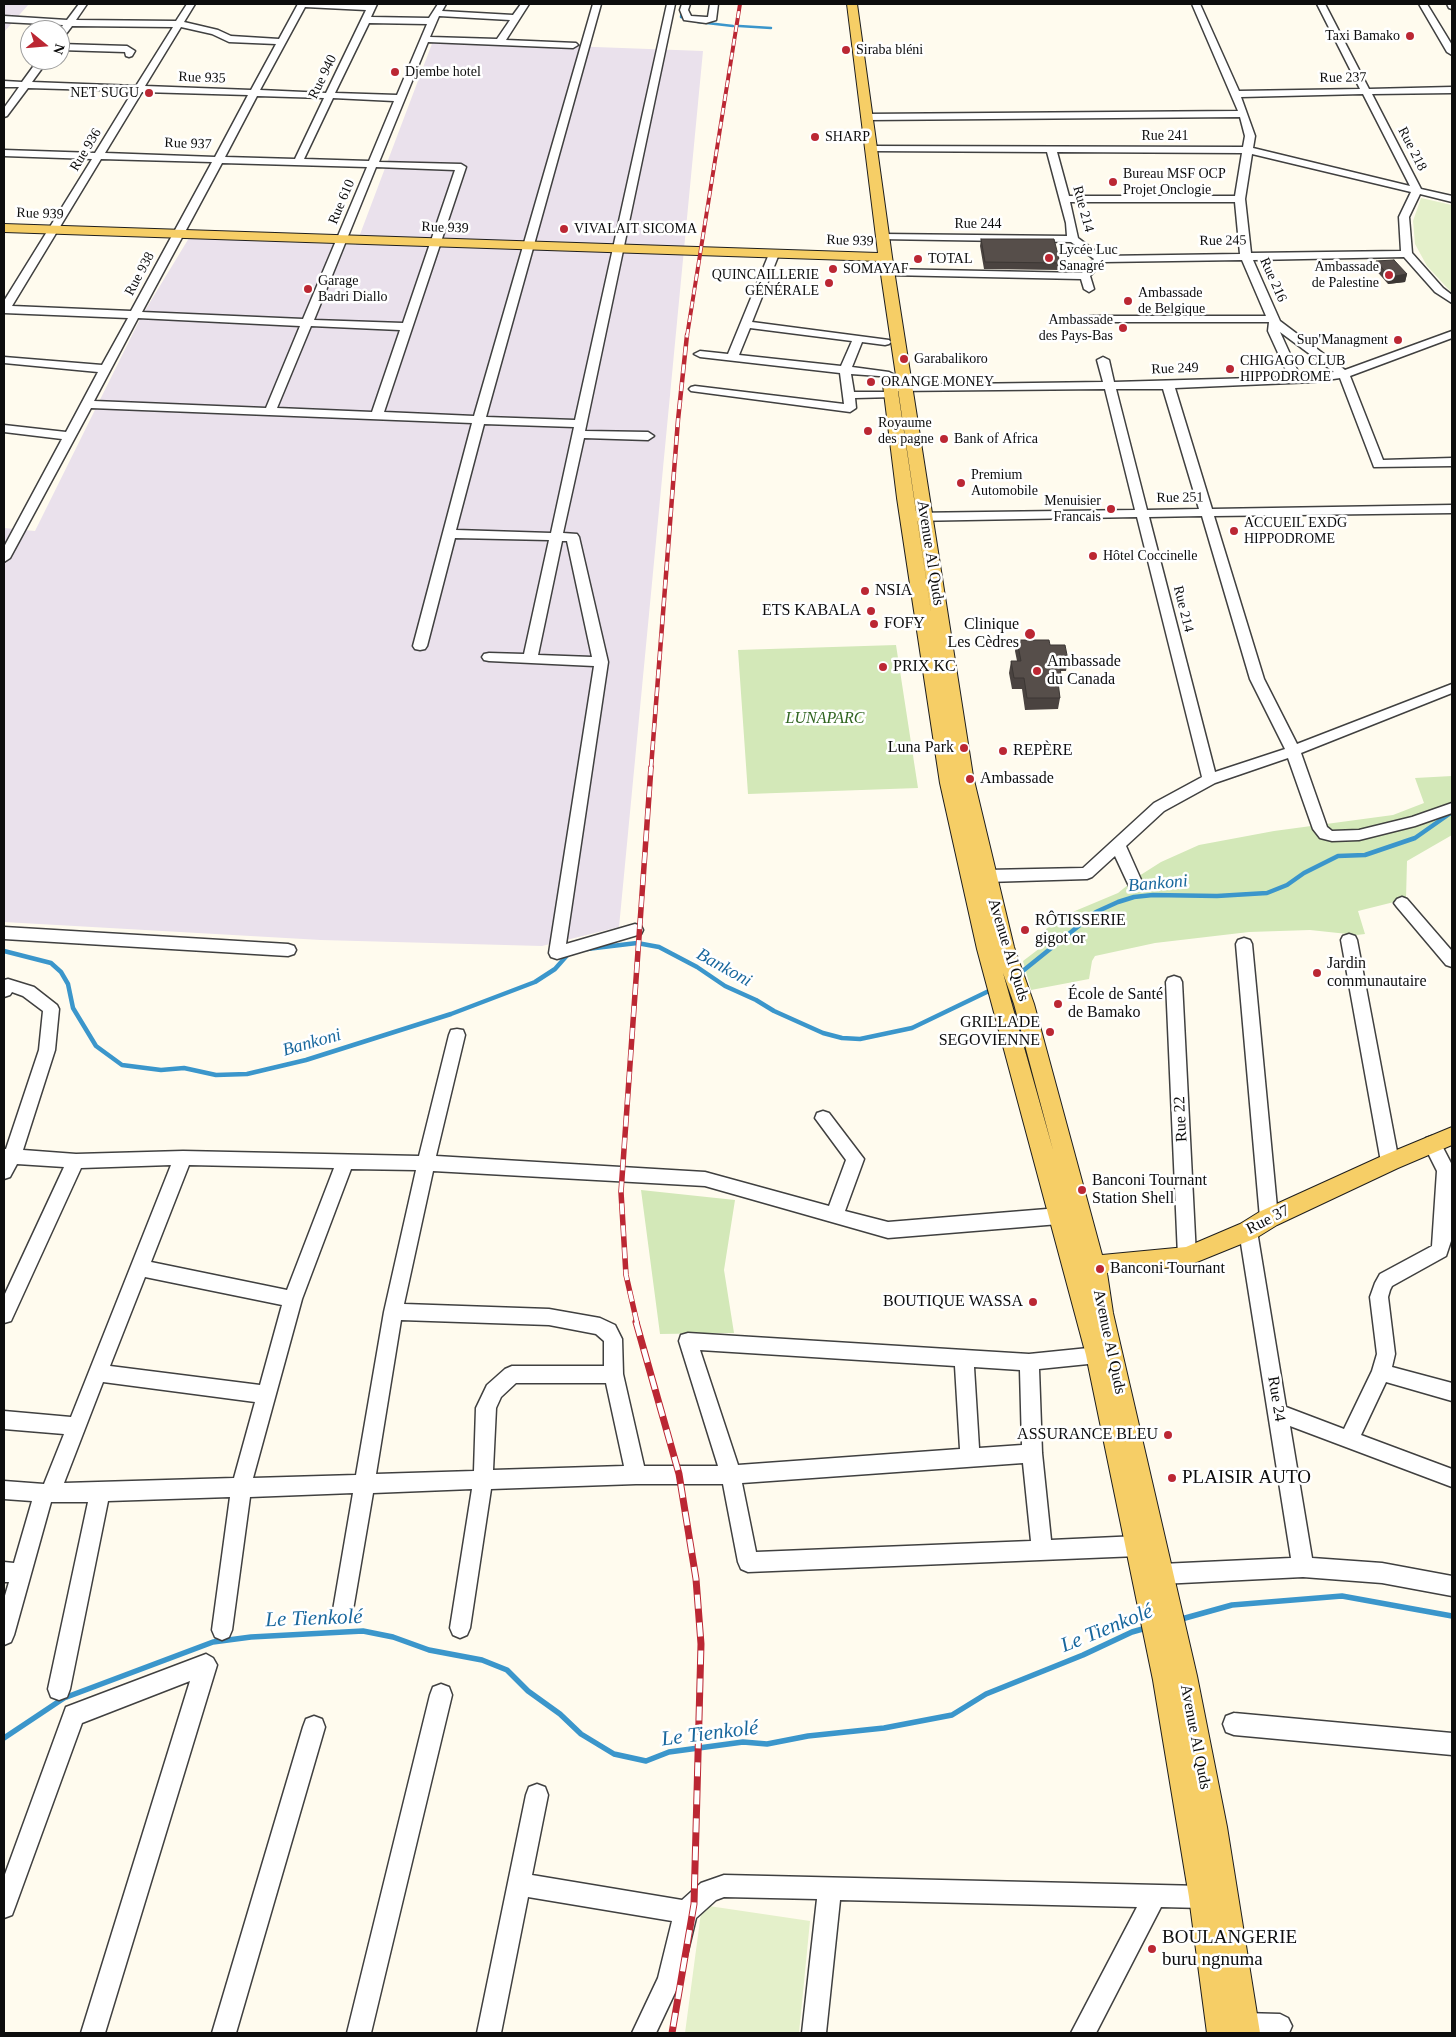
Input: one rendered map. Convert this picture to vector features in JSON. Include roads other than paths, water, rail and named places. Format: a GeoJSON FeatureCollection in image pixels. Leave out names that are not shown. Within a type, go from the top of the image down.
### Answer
{"type":"FeatureCollection","features":[{"type":"Feature","properties":{"kind":"main road","name":"Avenue Al Quds"},"geometry":{"type":"LineString","coordinates":[[842,4],[882,262],[908,517],[949,784],[995,948],[1024,1004],[1083,1265],[1098,1354],[1138,1546],[1159,1602],[1175,1678],[1213,1827],[1237,2030]]}},
{"type":"Feature","properties":{"kind":"main road","name":"Avenue Al Quds"},"geometry":{"type":"LineString","coordinates":[[852,4],[883,237],[885,342],[924,516],[964,776],[987,876],[1005,1016],[1059,1216],[1083,1265],[1102,1313],[1162,1574],[1159,1602]]}},
{"type":"Feature","properties":{"kind":"main road","name":"Rue 939"},"geometry":{"type":"LineString","coordinates":[[4,228],[774,254],[882,262]]}},
{"type":"Feature","properties":{"kind":"main road","name":"Rue 37"},"geometry":{"type":"LineString","coordinates":[[1083,1265],[1187,1256],[1248,1232],[1269,1218],[1442,1139]]}},
{"type":"Feature","properties":{"kind":"main road","name":"Avenue Al Quds"},"geometry":{"type":"LineString","coordinates":[[1175,1678],[1203,1896],[1237,2030]]}},
{"type":"Feature","properties":{"kind":"street"},"geometry":{"type":"LineString","coordinates":[[70,22],[83,4]]}},
{"type":"Feature","properties":{"kind":"street","name":"Rue 936"},"geometry":{"type":"LineString","coordinates":[[4,310],[191,4]]}},
{"type":"Feature","properties":{"kind":"street"},"geometry":{"type":"LineString","coordinates":[[302,4],[372,6]]}},
{"type":"Feature","properties":{"kind":"street","name":"Rue 938"},"geometry":{"type":"LineString","coordinates":[[4,558],[302,4]]}},
{"type":"Feature","properties":{"kind":"street","name":"Rue 610"},"geometry":{"type":"LineString","coordinates":[[270,412],[424,39],[442,4]]}},
{"type":"Feature","properties":{"kind":"street"},"geometry":{"type":"LineString","coordinates":[[500,42],[525,4]]}},
{"type":"Feature","properties":{"kind":"street"},"geometry":{"type":"LineString","coordinates":[[420,646],[478,420],[597,4]]}},
{"type":"Feature","properties":{"kind":"street"},"geometry":{"type":"LineString","coordinates":[[530,659],[671,4]]}},
{"type":"Feature","properties":{"kind":"street"},"geometry":{"type":"LineString","coordinates":[[686,4],[684,15],[687,18],[712,20],[714,4]]}},
{"type":"Feature","properties":{"kind":"street","name":"Rue 216"},"geometry":{"type":"LineString","coordinates":[[1196,4],[1244,114],[1250,136],[1240,199],[1246,256],[1274,321],[1344,374]]}},
{"type":"Feature","properties":{"kind":"street","name":"Rue 218"},"geometry":{"type":"LineString","coordinates":[[1321,4],[1417,190],[1404,217],[1407,254]]}},
{"type":"Feature","properties":{"kind":"street"},"geometry":{"type":"LineString","coordinates":[[1423,4],[1452,52]]}},
{"type":"Feature","properties":{"kind":"street","name":"Rue 940"},"geometry":{"type":"LineString","coordinates":[[298,162],[372,6]]}},
{"type":"Feature","properties":{"kind":"street"},"geometry":{"type":"LineString","coordinates":[[366,20],[434,17],[516,18]]}},
{"type":"Feature","properties":{"kind":"street"},"geometry":{"type":"LineString","coordinates":[[4,19],[26,20]]}},
{"type":"Feature","properties":{"kind":"street"},"geometry":{"type":"LineString","coordinates":[[70,22],[179,24],[215,32],[228,39],[281,42]]}},
{"type":"Feature","properties":{"kind":"street"},"geometry":{"type":"LineString","coordinates":[[424,39],[573,46]]}},
{"type":"Feature","properties":{"kind":"street"},"geometry":{"type":"LineString","coordinates":[[70,47],[126,49],[130,50],[129,54]]}},
{"type":"Feature","properties":{"kind":"street"},"geometry":{"type":"LineString","coordinates":[[4,114],[36,70]]}},
{"type":"Feature","properties":{"kind":"street","name":"Rue 935"},"geometry":{"type":"LineString","coordinates":[[4,84],[400,98]]}},
{"type":"Feature","properties":{"kind":"street","name":"Rue 237"},"geometry":{"type":"LineString","coordinates":[[1235,94],[1452,90]]}},
{"type":"Feature","properties":{"kind":"street"},"geometry":{"type":"LineString","coordinates":[[868,117],[1244,114]]}},
{"type":"Feature","properties":{"kind":"street","name":"Rue 241"},"geometry":{"type":"LineString","coordinates":[[872,148],[1247,150],[1452,198]]}},
{"type":"Feature","properties":{"kind":"street","name":"Rue 214"},"geometry":{"type":"LineString","coordinates":[[1051,149],[1071,223],[1073,239],[1100,259]]}},
{"type":"Feature","properties":{"kind":"street","name":"Rue 937"},"geometry":{"type":"LineString","coordinates":[[4,152],[372,166],[461,167],[435,242]]}},
{"type":"Feature","properties":{"kind":"street"},"geometry":{"type":"LineString","coordinates":[[1065,199],[1240,199]]}},
{"type":"Feature","properties":{"kind":"street","name":"Rue 244"},"geometry":{"type":"LineString","coordinates":[[883,237],[1073,239]]}},
{"type":"Feature","properties":{"kind":"street"},"geometry":{"type":"LineString","coordinates":[[377,416],[435,242]]}},
{"type":"Feature","properties":{"kind":"street"},"geometry":{"type":"LineString","coordinates":[[732,358],[774,254]]}},
{"type":"Feature","properties":{"kind":"street"},"geometry":{"type":"LineString","coordinates":[[1407,254],[1439,290],[1452,300]]}},
{"type":"Feature","properties":{"kind":"street","name":"Rue 245"},"geometry":{"type":"LineString","coordinates":[[1100,259],[1407,254]]}},
{"type":"Feature","properties":{"kind":"street"},"geometry":{"type":"LineString","coordinates":[[1085,276],[1100,259]]}},
{"type":"Feature","properties":{"kind":"street"},"geometry":{"type":"LineString","coordinates":[[882,262],[1085,276]]}},
{"type":"Feature","properties":{"kind":"street"},"geometry":{"type":"LineString","coordinates":[[1085,276],[1089,289]]}},
{"type":"Feature","properties":{"kind":"street"},"geometry":{"type":"LineString","coordinates":[[4,310],[407,326]]}},
{"type":"Feature","properties":{"kind":"street"},"geometry":{"type":"LineString","coordinates":[[1090,319],[1274,321],[1274,331],[1296,380]]}},
{"type":"Feature","properties":{"kind":"street"},"geometry":{"type":"LineString","coordinates":[[745,324],[885,342]]}},
{"type":"Feature","properties":{"kind":"street","name":"Rue 249"},"geometry":{"type":"LineString","coordinates":[[894,387],[1168,384],[1296,380],[1344,374],[1452,334]]}},
{"type":"Feature","properties":{"kind":"street"},"geometry":{"type":"LineString","coordinates":[[696,389],[850,408],[845,370],[858,339]]}},
{"type":"Feature","properties":{"kind":"street"},"geometry":{"type":"LineString","coordinates":[[700,354],[845,370],[894,387]]}},
{"type":"Feature","properties":{"kind":"street"},"geometry":{"type":"LineString","coordinates":[[4,360],[105,369]]}},
{"type":"Feature","properties":{"kind":"street","name":"Rue 214"},"geometry":{"type":"LineString","coordinates":[[1103,360],[1210,779]]}},
{"type":"Feature","properties":{"kind":"street"},"geometry":{"type":"LineString","coordinates":[[1344,374],[1378,464],[1452,462]]}},
{"type":"Feature","properties":{"kind":"street"},"geometry":{"type":"LineString","coordinates":[[1168,384],[1257,679],[1293,751],[1320,829],[1325,834],[1332,836],[1359,835],[1415,821],[1452,808]]}},
{"type":"Feature","properties":{"kind":"street"},"geometry":{"type":"LineString","coordinates":[[848,395],[894,387]]}},
{"type":"Feature","properties":{"kind":"street"},"geometry":{"type":"LineString","coordinates":[[87,404],[478,420],[648,436]]}},
{"type":"Feature","properties":{"kind":"street"},"geometry":{"type":"LineString","coordinates":[[4,428],[69,436]]}},
{"type":"Feature","properties":{"kind":"street","name":"Rue 251"},"geometry":{"type":"LineString","coordinates":[[908,517],[1452,509]]}},
{"type":"Feature","properties":{"kind":"street"},"geometry":{"type":"LineString","coordinates":[[448,534],[573,537],[602,667],[557,953],[635,930]]}},
{"type":"Feature","properties":{"kind":"street"},"geometry":{"type":"LineString","coordinates":[[490,657],[600,662]]}},
{"type":"Feature","properties":{"kind":"street"},"geometry":{"type":"LineString","coordinates":[[987,876],[1086,873],[1159,807],[1210,779],[1293,751],[1452,688]]}},
{"type":"Feature","properties":{"kind":"street"},"geometry":{"type":"LineString","coordinates":[[1118,844],[1134,882]]}},
{"type":"Feature","properties":{"kind":"street"},"geometry":{"type":"LineString","coordinates":[[1402,903],[1452,961]]}},
{"type":"Feature","properties":{"kind":"street"},"geometry":{"type":"LineString","coordinates":[[4,932],[288,950]]}},
{"type":"Feature","properties":{"kind":"street"},"geometry":{"type":"LineString","coordinates":[[1349,940],[1390,1162]]}},
{"type":"Feature","properties":{"kind":"street"},"geometry":{"type":"LineString","coordinates":[[1244,944],[1269,1218]]}},
{"type":"Feature","properties":{"kind":"street","name":"Rue 22"},"geometry":{"type":"LineString","coordinates":[[1174,982],[1187,1256]]}},
{"type":"Feature","properties":{"kind":"street"},"geometry":{"type":"LineString","coordinates":[[4,991],[8,985],[28,991],[50,1009],[47,1050],[6,1162],[183,1158],[346,1160],[705,1179],[888,1230],[1059,1216]]}},
{"type":"Feature","properties":{"kind":"street"},"geometry":{"type":"LineString","coordinates":[[344,1610],[393,1312],[457,1035]]}},
{"type":"Feature","properties":{"kind":"street"},"geometry":{"type":"LineString","coordinates":[[824,1118],[855,1159],[835,1215]]}},
{"type":"Feature","properties":{"kind":"street"},"geometry":{"type":"LineString","coordinates":[[1349,1439],[1380,1372],[1386,1354],[1379,1297],[1381,1289],[1386,1280],[1440,1251],[1448,1239],[1449,1171],[1442,1139]]}},
{"type":"Feature","properties":{"kind":"street"},"geometry":{"type":"LineString","coordinates":[[4,1635],[12,1573],[98,1373],[183,1158]]}},
{"type":"Feature","properties":{"kind":"street"},"geometry":{"type":"LineString","coordinates":[[222,1630],[241,1487],[293,1300],[346,1160]]}},
{"type":"Feature","properties":{"kind":"street"},"geometry":{"type":"LineString","coordinates":[[4,1315],[76,1161]]}},
{"type":"Feature","properties":{"kind":"street","name":"Rue 24"},"geometry":{"type":"LineString","coordinates":[[1248,1232],[1303,1567]]}},
{"type":"Feature","properties":{"kind":"street"},"geometry":{"type":"LineString","coordinates":[[139,1268],[293,1300]]}},
{"type":"Feature","properties":{"kind":"street"},"geometry":{"type":"LineString","coordinates":[[393,1312],[549,1317],[600,1326],[608,1330],[613,1339],[614,1374],[636,1475]]}},
{"type":"Feature","properties":{"kind":"street"},"geometry":{"type":"LineString","coordinates":[[1098,1354],[1028,1362],[688,1341],[731,1475],[748,1562],[1138,1546]]}},
{"type":"Feature","properties":{"kind":"street"},"geometry":{"type":"LineString","coordinates":[[964,1358],[970,1457]]}},
{"type":"Feature","properties":{"kind":"street"},"geometry":{"type":"LineString","coordinates":[[1028,1362],[1032,1452],[1042,1550]]}},
{"type":"Feature","properties":{"kind":"street"},"geometry":{"type":"LineString","coordinates":[[1380,1372],[1452,1392]]}},
{"type":"Feature","properties":{"kind":"street"},"geometry":{"type":"LineString","coordinates":[[98,1373],[266,1395]]}},
{"type":"Feature","properties":{"kind":"street"},"geometry":{"type":"LineString","coordinates":[[460,1628],[483,1480],[486,1408],[494,1391],[512,1375],[614,1374]]}},
{"type":"Feature","properties":{"kind":"street"},"geometry":{"type":"LineString","coordinates":[[1278,1413],[1452,1478]]}},
{"type":"Feature","properties":{"kind":"street"},"geometry":{"type":"LineString","coordinates":[[4,1420],[76,1426]]}},
{"type":"Feature","properties":{"kind":"street"},"geometry":{"type":"LineString","coordinates":[[4,1490],[47,1493],[100,1492],[636,1475],[731,1475],[1032,1452]]}},
{"type":"Feature","properties":{"kind":"street"},"geometry":{"type":"LineString","coordinates":[[59,1689],[100,1492]]}},
{"type":"Feature","properties":{"kind":"street"},"geometry":{"type":"LineString","coordinates":[[1162,1574],[1303,1567],[1382,1573],[1452,1586]]}},
{"type":"Feature","properties":{"kind":"street"},"geometry":{"type":"LineString","coordinates":[[4,1907],[74,1716],[206,1665],[93,2033]]}},
{"type":"Feature","properties":{"kind":"street"},"geometry":{"type":"LineString","coordinates":[[359,2033],[442,1695]]}},
{"type":"Feature","properties":{"kind":"street"},"geometry":{"type":"LineString","coordinates":[[1234,1724],[1452,1744]]}},
{"type":"Feature","properties":{"kind":"street"},"geometry":{"type":"LineString","coordinates":[[224,2033],[314,1727]]}},
{"type":"Feature","properties":{"kind":"street"},"geometry":{"type":"LineString","coordinates":[[489,2033],[536,1795]]}},
{"type":"Feature","properties":{"kind":"street"},"geometry":{"type":"LineString","coordinates":[[519,1884],[686,1912]]}},
{"type":"Feature","properties":{"kind":"street"},"geometry":{"type":"LineString","coordinates":[[644,2033],[670,1980],[686,1912],[709,1892],[724,1886],[1203,1896]]}},
{"type":"Feature","properties":{"kind":"street"},"geometry":{"type":"LineString","coordinates":[[814,2033],[830,1888]]}},
{"type":"Feature","properties":{"kind":"street"},"geometry":{"type":"LineString","coordinates":[[1083,2033],[1155,1896]]}},
{"type":"Feature","properties":{"kind":"street"},"geometry":{"type":"LineString","coordinates":[[1237,2030],[1280,2026]]}},
{"type":"Feature","properties":{"kind":"waterway"},"geometry":{"type":"LineString","coordinates":[[683,4],[681,17],[698,22],[733,26]]}},
{"type":"Feature","properties":{"kind":"waterway"},"geometry":{"type":"LineString","coordinates":[[739,26],[771,28]]}},
{"type":"Feature","properties":{"kind":"waterway","name":"Bankoni"},"geometry":{"type":"LineString","coordinates":[[1019,974],[1096,912],[1118,902],[1134,897],[1153,895],[1217,896],[1267,893],[1287,885],[1304,873],[1338,856],[1365,855],[1415,838],[1452,812]]}},
{"type":"Feature","properties":{"kind":"waterway","name":"Bankoni"},"geometry":{"type":"LineString","coordinates":[[587,949],[637,943],[659,947],[697,967],[725,986],[756,1000],[774,1011],[823,1033],[842,1038],[860,1039],[912,1028],[993,989]]}},
{"type":"Feature","properties":{"kind":"waterway","name":"Bankoni"},"geometry":{"type":"LineString","coordinates":[[4,951],[51,963],[61,972],[68,984],[73,1008],[96,1046],[122,1065],[161,1070],[184,1068],[216,1075],[247,1074],[306,1060],[451,1014],[535,982],[555,969],[570,952]]}},
{"type":"Feature","properties":{"kind":"waterway","name":"Le Tienkolé"},"geometry":{"type":"LineString","coordinates":[[1178,1620],[1232,1605],[1342,1596],[1452,1616]]}},
{"type":"Feature","properties":{"kind":"waterway","name":"Le Tienkolé"},"geometry":{"type":"LineString","coordinates":[[4,1738],[64,1698],[213,1642],[251,1637],[363,1631],[393,1637],[429,1650],[482,1660],[507,1670],[528,1691],[560,1714],[581,1734],[614,1754],[646,1761],[669,1752],[743,1742],[767,1744],[808,1736],[884,1728],[952,1715],[986,1694],[1083,1655],[1132,1632],[1146,1628]]}},
{"type":"Feature","properties":{"kind":"railway"},"geometry":{"type":"LineString","coordinates":[[687,336],[740,4]]}},
{"type":"Feature","properties":{"kind":"railway"},"geometry":{"type":"LineString","coordinates":[[651,768],[678,420],[687,335]]}},
{"type":"Feature","properties":{"kind":"railway"},"geometry":{"type":"LineString","coordinates":[[637,1323],[626,1275],[621,1192],[651,767]]}},
{"type":"Feature","properties":{"kind":"railway"},"geometry":{"type":"LineString","coordinates":[[636,1322],[679,1474],[696,1579],[701,1644],[694,1904],[672,2033]]}},
{"type":"Feature","properties":{"kind":"place","name":"Taxi Bamako"},"geometry":{"type":"Point","coordinates":[1410,36]}},
{"type":"Feature","properties":{"kind":"place","name":"Siraba bléni"},"geometry":{"type":"Point","coordinates":[846,50]}},
{"type":"Feature","properties":{"kind":"place","name":"Djembe hotel"},"geometry":{"type":"Point","coordinates":[395,72]}},
{"type":"Feature","properties":{"kind":"place","name":"NET SUGU"},"geometry":{"type":"Point","coordinates":[149,93]}},
{"type":"Feature","properties":{"kind":"place","name":"SHARP"},"geometry":{"type":"Point","coordinates":[815,137]}},
{"type":"Feature","properties":{"kind":"place","name":"Bureau MSF OCP Projet Onclogie"},"geometry":{"type":"Point","coordinates":[1113,182]}},
{"type":"Feature","properties":{"kind":"place","name":"VIVALAIT SICOMA"},"geometry":{"type":"Point","coordinates":[564,229]}},
{"type":"Feature","properties":{"kind":"place","name":"Lycée Luc Sanagré"},"geometry":{"type":"Point","coordinates":[1049,258]}},
{"type":"Feature","properties":{"kind":"place","name":"TOTAL"},"geometry":{"type":"Point","coordinates":[918,259]}},
{"type":"Feature","properties":{"kind":"place","name":"SOMAYAF"},"geometry":{"type":"Point","coordinates":[833,269]}},
{"type":"Feature","properties":{"kind":"place","name":"Ambassade de Palestine"},"geometry":{"type":"Point","coordinates":[1389,275]}},
{"type":"Feature","properties":{"kind":"place","name":"QUINCAILLERIE GÉNÉRALE"},"geometry":{"type":"Point","coordinates":[829,283]}},
{"type":"Feature","properties":{"kind":"place","name":"Garage Badri Diallo"},"geometry":{"type":"Point","coordinates":[308,289]}},
{"type":"Feature","properties":{"kind":"place","name":"Ambassade de Belgique"},"geometry":{"type":"Point","coordinates":[1128,301]}},
{"type":"Feature","properties":{"kind":"place","name":"Ambassade des Pays-Bas"},"geometry":{"type":"Point","coordinates":[1123,328]}},
{"type":"Feature","properties":{"kind":"place","name":"Sup'Managment"},"geometry":{"type":"Point","coordinates":[1398,340]}},
{"type":"Feature","properties":{"kind":"place","name":"Garabalikoro"},"geometry":{"type":"Point","coordinates":[904,359]}},
{"type":"Feature","properties":{"kind":"place","name":"CHIGAGO CLUB HIPPODROME"},"geometry":{"type":"Point","coordinates":[1230,369]}},
{"type":"Feature","properties":{"kind":"place","name":"ORANGE MONEY"},"geometry":{"type":"Point","coordinates":[871,382]}},
{"type":"Feature","properties":{"kind":"place","name":"Royaume des pagne"},"geometry":{"type":"Point","coordinates":[868,431]}},
{"type":"Feature","properties":{"kind":"place","name":"Bank of Africa"},"geometry":{"type":"Point","coordinates":[944,439]}},
{"type":"Feature","properties":{"kind":"place","name":"Premium Automobile"},"geometry":{"type":"Point","coordinates":[961,483]}},
{"type":"Feature","properties":{"kind":"place","name":"Menuisier Francais"},"geometry":{"type":"Point","coordinates":[1111,509]}},
{"type":"Feature","properties":{"kind":"place","name":"ACCUEIL EXDG HIPPODROME"},"geometry":{"type":"Point","coordinates":[1234,531]}},
{"type":"Feature","properties":{"kind":"place","name":"Hôtel Coccinelle"},"geometry":{"type":"Point","coordinates":[1093,556]}},
{"type":"Feature","properties":{"kind":"place","name":"NSIA"},"geometry":{"type":"Point","coordinates":[865,591]}},
{"type":"Feature","properties":{"kind":"place","name":"ETS KABALA"},"geometry":{"type":"Point","coordinates":[871,611]}},
{"type":"Feature","properties":{"kind":"place","name":"FOFY"},"geometry":{"type":"Point","coordinates":[874,624]}},
{"type":"Feature","properties":{"kind":"place","name":"Clinique Les Cèdres"},"geometry":{"type":"Point","coordinates":[1030,634]}},
{"type":"Feature","properties":{"kind":"place","name":"PRIX KC"},"geometry":{"type":"Point","coordinates":[883,667]}},
{"type":"Feature","properties":{"kind":"place","name":"Ambassade du Canada"},"geometry":{"type":"Point","coordinates":[1037,671]}},
{"type":"Feature","properties":{"kind":"place","name":"Luna Park"},"geometry":{"type":"Point","coordinates":[964,748]}},
{"type":"Feature","properties":{"kind":"place","name":"REPÈRE"},"geometry":{"type":"Point","coordinates":[1003,751]}},
{"type":"Feature","properties":{"kind":"place","name":"Ambassade"},"geometry":{"type":"Point","coordinates":[970,779]}},
{"type":"Feature","properties":{"kind":"place","name":"RÔTISSERIE gigot or"},"geometry":{"type":"Point","coordinates":[1025,930]}},
{"type":"Feature","properties":{"kind":"place","name":"Jardin communautaire"},"geometry":{"type":"Point","coordinates":[1317,973]}},
{"type":"Feature","properties":{"kind":"place","name":"École de Santé de Bamako"},"geometry":{"type":"Point","coordinates":[1058,1004]}},
{"type":"Feature","properties":{"kind":"place","name":"GRILLADE SEGOVIENNE"},"geometry":{"type":"Point","coordinates":[1050,1032]}},
{"type":"Feature","properties":{"kind":"place","name":"Banconi Tournant Station Shell"},"geometry":{"type":"Point","coordinates":[1082,1190]}},
{"type":"Feature","properties":{"kind":"place","name":"Banconi Tournant"},"geometry":{"type":"Point","coordinates":[1100,1269]}},
{"type":"Feature","properties":{"kind":"place","name":"BOUTIQUE WASSA"},"geometry":{"type":"Point","coordinates":[1033,1302]}},
{"type":"Feature","properties":{"kind":"place","name":"ASSURANCE BLEU"},"geometry":{"type":"Point","coordinates":[1168,1435]}},
{"type":"Feature","properties":{"kind":"place","name":"PLAISIR AUTO"},"geometry":{"type":"Point","coordinates":[1172,1478]}},
{"type":"Feature","properties":{"kind":"place","name":"BOULANGERIE buru ngnuma"},"geometry":{"type":"Point","coordinates":[1152,1949]}},
{"type":"Feature","properties":{"kind":"park label","name":"LUNAPARC"},"geometry":{"type":"Point","coordinates":[825,719]}}]}
